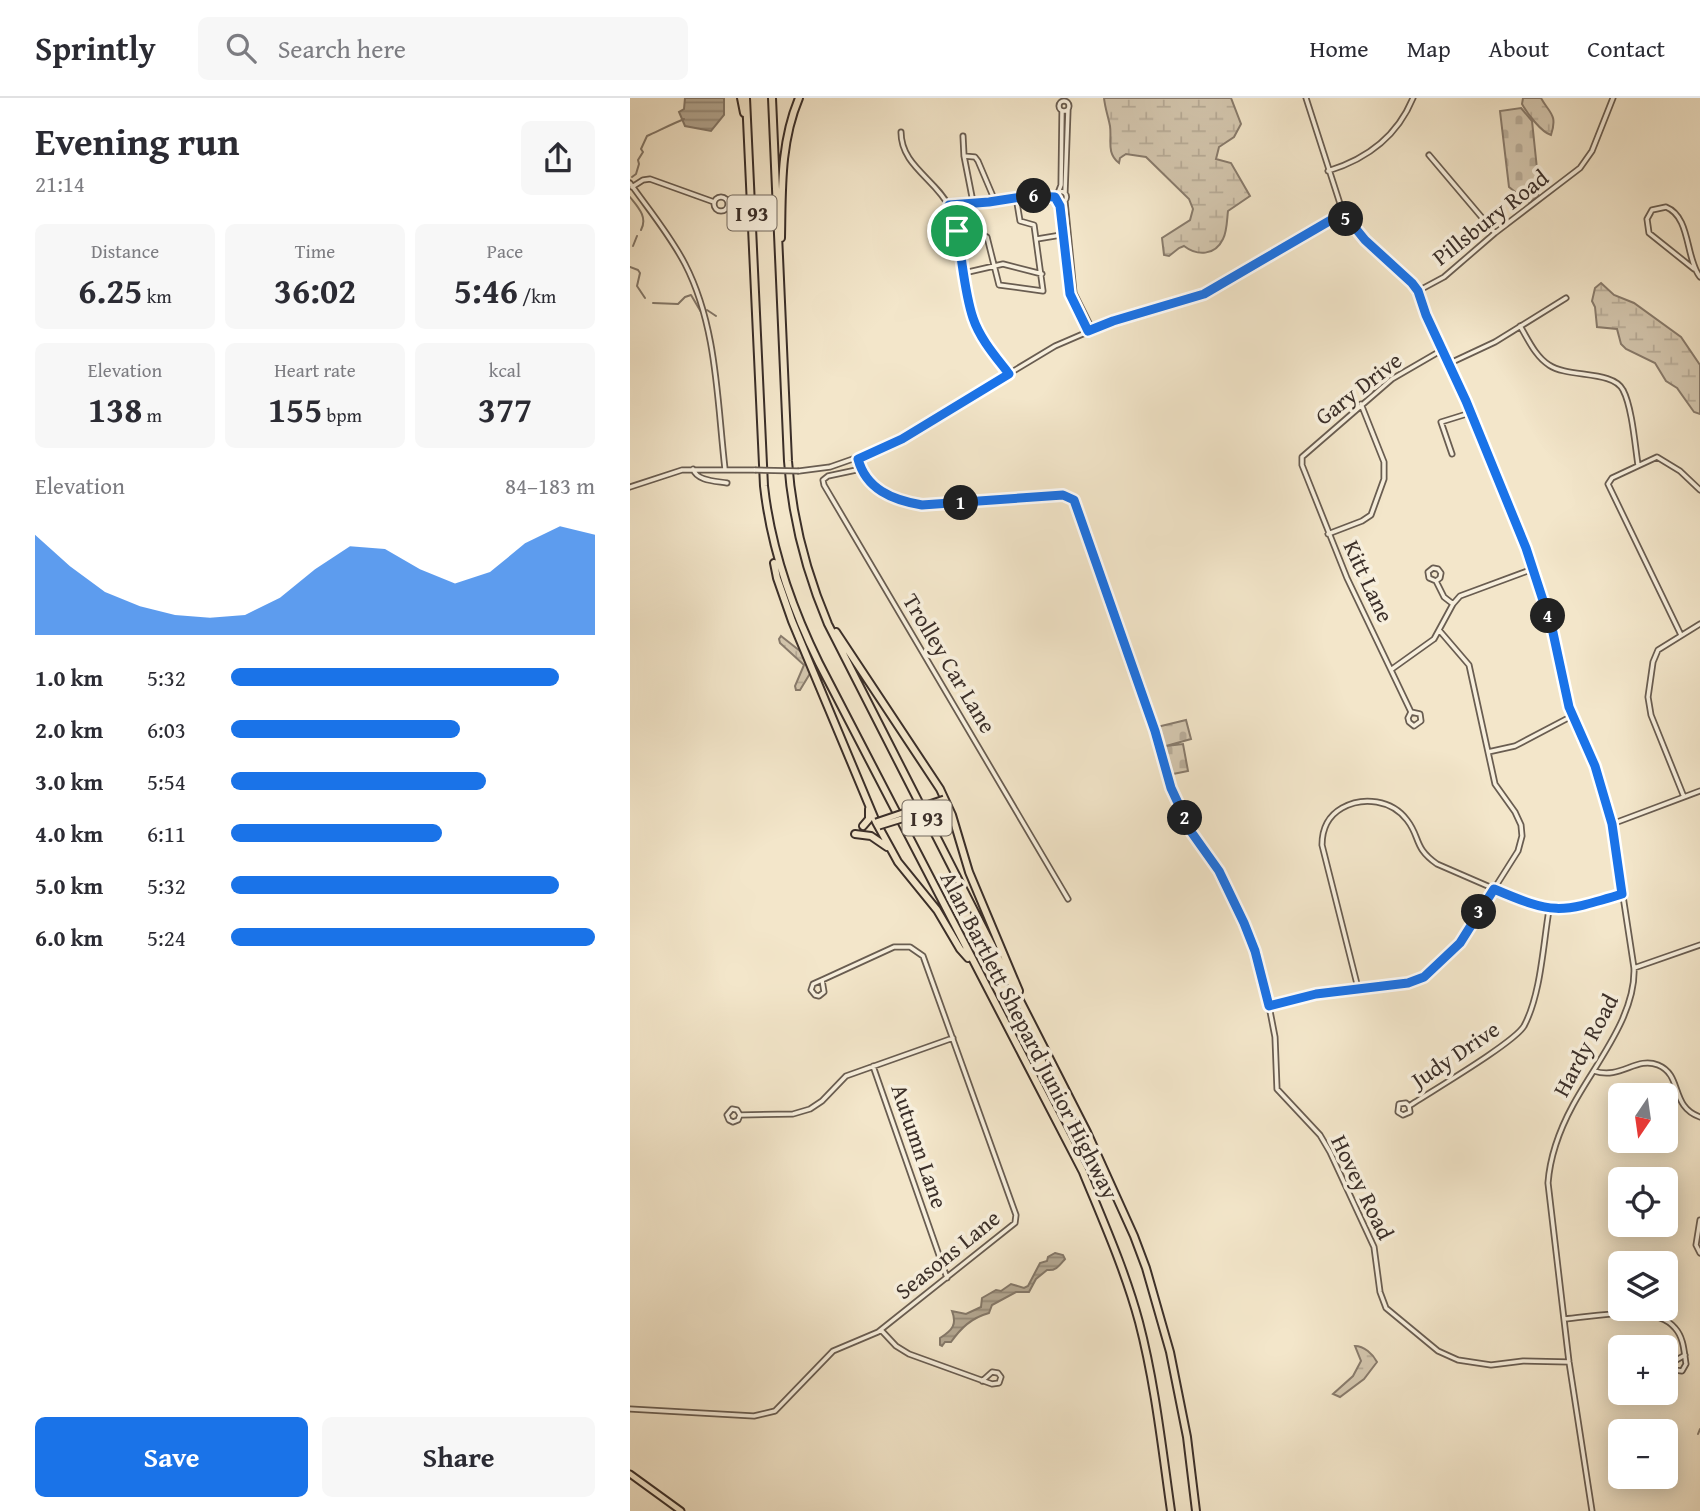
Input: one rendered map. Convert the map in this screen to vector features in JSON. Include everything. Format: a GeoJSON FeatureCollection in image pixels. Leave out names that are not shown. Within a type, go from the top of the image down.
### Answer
{"type":"FeatureCollection","features":[{"type":"Feature","properties":{"kind":"highway","name":"Alan Bartlett Shepard Junior Highway"},"geometry":{"type":"LineString","coordinates":[[744,98],[749,154],[764,486],[774,547],[788,594],[806,637],[1083,1172],[1122,1269],[1138,1320],[1150,1371],[1171,1511]]}},
{"type":"Feature","properties":{"kind":"highway","name":"Alan Bartlett Shepard Junior Highway"},"geometry":{"type":"LineString","coordinates":[[772,98],[779,282],[792,499],[803,553],[828,624],[1087,1132],[1134,1236],[1146,1268],[1174,1369],[1187,1437],[1196,1511]]}},
{"type":"Feature","properties":{"kind":"highway"},"geometry":{"type":"LineString","coordinates":[[779,282],[783,160],[799,98]]}},
{"type":"Feature","properties":{"kind":"highway"},"geometry":{"type":"LineString","coordinates":[[774,547],[777,578],[784,601],[868,804],[894,855]]}},
{"type":"Feature","properties":{"kind":"highway"},"geometry":{"type":"LineString","coordinates":[[828,624],[845,643],[863,675],[928,768],[946,802],[969,872],[1017,984],[1020,1000]]}},
{"type":"Feature","properties":{"kind":"highway"},"geometry":{"type":"LineString","coordinates":[[863,826],[869,818],[868,804]]}},
{"type":"Feature","properties":{"kind":"highway"},"geometry":{"type":"LineString","coordinates":[[855,834],[875,838],[894,855],[937,910],[960,949],[975,965]]}},
{"type":"Feature","properties":{"kind":"main road"},"geometry":{"type":"LineString","coordinates":[[878,824],[946,802]]}},
{"type":"Feature","properties":{"kind":"main road"},"geometry":{"type":"LineString","coordinates":[[630,1474],[681,1511]]}},
{"type":"Feature","properties":{"kind":"street","name":"Pillsbury Road"},"geometry":{"type":"LineString","coordinates":[[1306,98],[1343,213],[1355,230],[1418,291],[1444,277],[1495,233],[1580,168],[1592,151],[1613,98]]}},
{"type":"Feature","properties":{"kind":"street"},"geometry":{"type":"LineString","coordinates":[[1328,171],[1359,159],[1383,142],[1401,122],[1413,98]]}},
{"type":"Feature","properties":{"kind":"street"},"geometry":{"type":"LineString","coordinates":[[1065,99],[1059,107],[1067,108]]}},
{"type":"Feature","properties":{"kind":"street"},"geometry":{"type":"LineString","coordinates":[[1065,99],[1065,201],[1074,293],[1090,330]]}},
{"type":"Feature","properties":{"kind":"street"},"geometry":{"type":"LineString","coordinates":[[1067,108],[1061,182],[1057,195],[1062,211],[1070,294],[1090,330]]}},
{"type":"Feature","properties":{"kind":"street"},"geometry":{"type":"LineString","coordinates":[[901,132],[901,145],[905,155],[949,205],[955,223],[969,299],[979,330],[1009,374]]}},
{"type":"Feature","properties":{"kind":"street"},"geometry":{"type":"LineString","coordinates":[[963,136],[973,202]]}},
{"type":"Feature","properties":{"kind":"street"},"geometry":{"type":"LineString","coordinates":[[1429,155],[1495,233]]}},
{"type":"Feature","properties":{"kind":"street"},"geometry":{"type":"LineString","coordinates":[[964,156],[975,157],[978,161],[995,201]]}},
{"type":"Feature","properties":{"kind":"street"},"geometry":{"type":"LineString","coordinates":[[715,202],[650,179],[631,185],[678,251],[700,299],[712,350],[725,469]]}},
{"type":"Feature","properties":{"kind":"street"},"geometry":{"type":"LineString","coordinates":[[949,205],[1065,193]]}},
{"type":"Feature","properties":{"kind":"street"},"geometry":{"type":"LineString","coordinates":[[969,212],[976,232],[987,237],[999,285],[1043,291],[1034,225],[1020,221],[1016,197]]}},
{"type":"Feature","properties":{"kind":"street"},"geometry":{"type":"LineString","coordinates":[[1059,202],[1065,201]]}},
{"type":"Feature","properties":{"kind":"street"},"geometry":{"type":"LineString","coordinates":[[1694,269],[1677,215],[1666,207],[1653,210],[1647,219],[1648,233],[1694,269],[1700,277]]}},
{"type":"Feature","properties":{"kind":"street"},"geometry":{"type":"LineString","coordinates":[[630,487],[668,473],[693,469],[799,471],[823,469],[858,459],[902,439],[1055,346],[1113,321],[1204,294],[1343,213]]}},
{"type":"Feature","properties":{"kind":"street"},"geometry":{"type":"LineString","coordinates":[[1037,239],[1061,235]]}},
{"type":"Feature","properties":{"kind":"street"},"geometry":{"type":"LineString","coordinates":[[964,273],[1003,264],[1042,274]]}},
{"type":"Feature","properties":{"kind":"street","name":"Hardy Road"},"geometry":{"type":"LineString","coordinates":[[1418,291],[1533,569],[1552,628],[1562,683],[1572,716],[1595,766],[1612,824],[1633,968],[1630,999],[1611,1041],[1570,1110],[1549,1170],[1549,1194],[1569,1362],[1592,1511]]}},
{"type":"Feature","properties":{"kind":"street"},"geometry":{"type":"LineString","coordinates":[[1448,364],[1495,342],[1566,298]]}},
{"type":"Feature","properties":{"kind":"street"},"geometry":{"type":"LineString","coordinates":[[1520,326],[1541,359],[1552,367],[1605,378],[1620,385],[1626,398],[1638,465]]}},
{"type":"Feature","properties":{"kind":"street","name":"Gary Drive"},"geometry":{"type":"LineString","coordinates":[[1302,460],[1305,452],[1404,370],[1442,350]]}},
{"type":"Feature","properties":{"kind":"street"},"geometry":{"type":"LineString","coordinates":[[1328,534],[1371,515],[1384,479],[1383,459],[1361,404]]}},
{"type":"Feature","properties":{"kind":"street"},"geometry":{"type":"LineString","coordinates":[[1452,454],[1441,422],[1470,413]]}},
{"type":"Feature","properties":{"kind":"street"},"geometry":{"type":"LineString","coordinates":[[1681,635],[1608,484],[1612,478],[1653,457],[1660,457],[1700,490]]}},
{"type":"Feature","properties":{"kind":"street"},"geometry":{"type":"LineString","coordinates":[[858,459],[861,469]]}},
{"type":"Feature","properties":{"kind":"street","name":"Kitt Lane"},"geometry":{"type":"LineString","coordinates":[[1302,460],[1328,534],[1411,712]]}},
{"type":"Feature","properties":{"kind":"street"},"geometry":{"type":"LineString","coordinates":[[693,469],[694,474],[699,477],[727,483]]}},
{"type":"Feature","properties":{"kind":"street","name":"Trolley Car Lane"},"geometry":{"type":"LineString","coordinates":[[861,469],[828,476],[823,480],[824,485],[1068,899]]}},
{"type":"Feature","properties":{"kind":"street","name":"Hovey Road"},"geometry":{"type":"LineString","coordinates":[[861,469],[874,487],[922,505],[1063,495],[1074,500],[1155,731],[1171,788],[1192,833],[1219,871],[1255,951],[1277,1050],[1277,1089],[1320,1135],[1330,1152],[1374,1247],[1380,1292],[1386,1308],[1438,1350],[1458,1360],[1488,1365],[1522,1361],[1569,1362]]}},
{"type":"Feature","properties":{"kind":"street"},"geometry":{"type":"LineString","coordinates":[[1391,669],[1427,646],[1453,604],[1463,594],[1533,569]]}},
{"type":"Feature","properties":{"kind":"street"},"geometry":{"type":"LineString","coordinates":[[1436,581],[1444,597],[1453,604]]}},
{"type":"Feature","properties":{"kind":"street"},"geometry":{"type":"LineString","coordinates":[[1684,797],[1651,715],[1648,697],[1654,656],[1660,647],[1700,624]]}},
{"type":"Feature","properties":{"kind":"street"},"geometry":{"type":"LineString","coordinates":[[1269,1006],[1316,994],[1408,983],[1429,974],[1463,938],[1518,851],[1522,831],[1519,818],[1494,784],[1469,665],[1439,630]]}},
{"type":"Feature","properties":{"kind":"street"},"geometry":{"type":"LineString","coordinates":[[1411,712],[1420,714],[1422,718],[1415,726],[1409,722],[1411,712]]}},
{"type":"Feature","properties":{"kind":"street"},"geometry":{"type":"LineString","coordinates":[[1488,752],[1515,746],[1572,716]]}},
{"type":"Feature","properties":{"kind":"street"},"geometry":{"type":"LineString","coordinates":[[1612,824],[1700,791]]}},
{"type":"Feature","properties":{"kind":"street"},"geometry":{"type":"LineString","coordinates":[[1359,989],[1322,845],[1326,825],[1340,809],[1366,801],[1393,807],[1406,819],[1418,845],[1429,858],[1443,867],[1549,910],[1570,909],[1622,894]]}},
{"type":"Feature","properties":{"kind":"street","name":"Judy Drive"},"geometry":{"type":"LineString","coordinates":[[1409,1106],[1523,1028],[1538,980],[1549,910]]}},
{"type":"Feature","properties":{"kind":"street"},"geometry":{"type":"LineString","coordinates":[[1633,968],[1700,945]]}},
{"type":"Feature","properties":{"kind":"street","name":"Seasons Lane"},"geometry":{"type":"LineString","coordinates":[[630,1409],[754,1416],[768,1414],[780,1407],[833,1351],[846,1344],[866,1339],[881,1330],[1016,1221],[926,961],[913,948],[894,947],[822,980],[812,986],[811,991],[815,995],[821,995],[825,991],[822,980]]}},
{"type":"Feature","properties":{"kind":"street"},"geometry":{"type":"LineString","coordinates":[[740,1115],[793,1114],[810,1109],[822,1101],[846,1076],[953,1038]]}},
{"type":"Feature","properties":{"kind":"street"},"geometry":{"type":"LineString","coordinates":[[1594,1071],[1608,1074],[1644,1063],[1660,1066],[1672,1077],[1683,1106],[1691,1114],[1700,1117]]}},
{"type":"Feature","properties":{"kind":"street","name":"Autumn Lane"},"geometry":{"type":"LineString","coordinates":[[873,1066],[947,1278]]}},
{"type":"Feature","properties":{"kind":"street"},"geometry":{"type":"LineString","coordinates":[[1700,1220],[1696,1248],[1700,1252]]}},
{"type":"Feature","properties":{"kind":"street"},"geometry":{"type":"LineString","coordinates":[[1564,1319],[1642,1314],[1660,1316],[1677,1331],[1685,1355],[1685,1369],[1677,1371],[1673,1363],[1685,1355]]}},
{"type":"Feature","properties":{"kind":"street"},"geometry":{"type":"LineString","coordinates":[[881,1330],[906,1353],[982,1381],[996,1385],[1001,1377],[994,1372],[982,1381]]}},
{"type":"Feature","properties":{"kind":"green space"},"geometry":{"type":"Polygon","coordinates":[[[1104,98],[1231,98],[1241,124],[1234,137],[1219,147],[1216,159],[1231,163],[1250,196],[1228,211],[1224,236],[1215,249],[1200,253],[1184,246],[1169,256],[1164,255],[1162,238],[1190,220],[1193,209],[1189,199],[1146,157],[1126,154],[1120,158],[1119,163],[1115,159],[1111,151],[1110,126],[1104,98]]]}},
{"type":"Feature","properties":{"kind":"green space"},"geometry":{"type":"Polygon","coordinates":[[[1523,98],[1541,98],[1552,114],[1554,122],[1551,135],[1531,117],[1522,104],[1523,98]]]}},
{"type":"Feature","properties":{"kind":"green space"},"geometry":{"type":"Polygon","coordinates":[[[1521,108],[1532,121],[1539,188],[1538,196],[1529,203],[1509,187],[1500,111],[1521,108]]]}},
{"type":"Feature","properties":{"kind":"green space"},"geometry":{"type":"Polygon","coordinates":[[[1601,283],[1614,295],[1634,303],[1681,337],[1700,365],[1700,414],[1694,412],[1677,388],[1666,381],[1655,363],[1621,344],[1617,329],[1597,327],[1592,301],[1595,288],[1601,283]]]}},
{"type":"Feature","properties":{"kind":"green space"},"geometry":{"type":"Polygon","coordinates":[[[781,636],[814,662],[814,667],[800,690],[796,690],[795,686],[804,665],[780,643],[781,636]]]}},
{"type":"Feature","properties":{"kind":"green space"},"geometry":{"type":"Polygon","coordinates":[[[1186,720],[1191,739],[1166,746],[1183,744],[1188,771],[1168,775],[1157,727],[1186,720]]]}},
{"type":"Feature","properties":{"kind":"green space"},"geometry":{"type":"Polygon","coordinates":[[[1355,1346],[1368,1351],[1377,1362],[1364,1379],[1340,1397],[1333,1394],[1353,1376],[1361,1361],[1355,1346]]]}},
{"type":"Feature","properties":{"kind":"shaded area"},"geometry":{"type":"Polygon","coordinates":[[[685,98],[724,98],[724,115],[711,131],[685,126],[679,112],[684,109],[685,98]]]}},
{"type":"Feature","properties":{"kind":"shaded area"},"geometry":{"type":"Polygon","coordinates":[[[1055,1253],[1063,1255],[1065,1259],[1057,1268],[1047,1270],[1036,1279],[1029,1292],[1016,1292],[992,1305],[989,1313],[967,1324],[951,1342],[940,1345],[940,1338],[953,1326],[952,1311],[966,1314],[981,1307],[982,1298],[996,1290],[1001,1291],[1011,1284],[1024,1288],[1028,1286],[1040,1263],[1047,1261],[1048,1257],[1055,1253]]]}},
{"type":"Feature","properties":{"kind":"waterway"},"geometry":{"type":"LineString","coordinates":[[632,177],[636,174],[638,160],[643,152],[641,149],[647,136],[684,119]]}},
{"type":"Feature","properties":{"kind":"waterway"},"geometry":{"type":"LineString","coordinates":[[630,197],[643,216],[641,230]]}},
{"type":"Feature","properties":{"kind":"waterway"},"geometry":{"type":"LineString","coordinates":[[633,246],[637,236]]}},
{"type":"Feature","properties":{"kind":"waterway"},"geometry":{"type":"LineString","coordinates":[[630,267],[640,273],[637,286],[645,298]]}},
{"type":"Feature","properties":{"kind":"waterway"},"geometry":{"type":"LineString","coordinates":[[653,303],[678,304],[691,295],[701,312]]}},
{"type":"Feature","properties":{"kind":"waterway"},"geometry":{"type":"LineString","coordinates":[[707,310],[716,316]]}},
{"type":"Feature","properties":{"kind":"waterway"},"geometry":{"type":"LineString","coordinates":[[1698,1434],[1700,1429]]}},
{"type":"Feature","properties":{"kind":"route"},"geometry":{"type":"LineString","coordinates":[[1028,196],[1055,197],[1062,211],[1070,294],[1088,331],[1204,294],[1343,213],[1355,230],[1418,291],[1437,341],[1466,401],[1526,548],[1552,628],[1558,666],[1569,707],[1592,759],[1612,824],[1622,894],[1578,908],[1549,910],[1494,889],[1460,943],[1424,977],[1408,983],[1316,994],[1269,1006],[1255,951],[1244,923],[1216,865],[1192,833],[1171,788],[1155,731],[1074,500],[1063,495],[934,506],[915,504],[874,487],[861,469],[858,459],[902,439],[1009,374],[973,318],[957,231],[949,205],[1028,196]]}}]}
